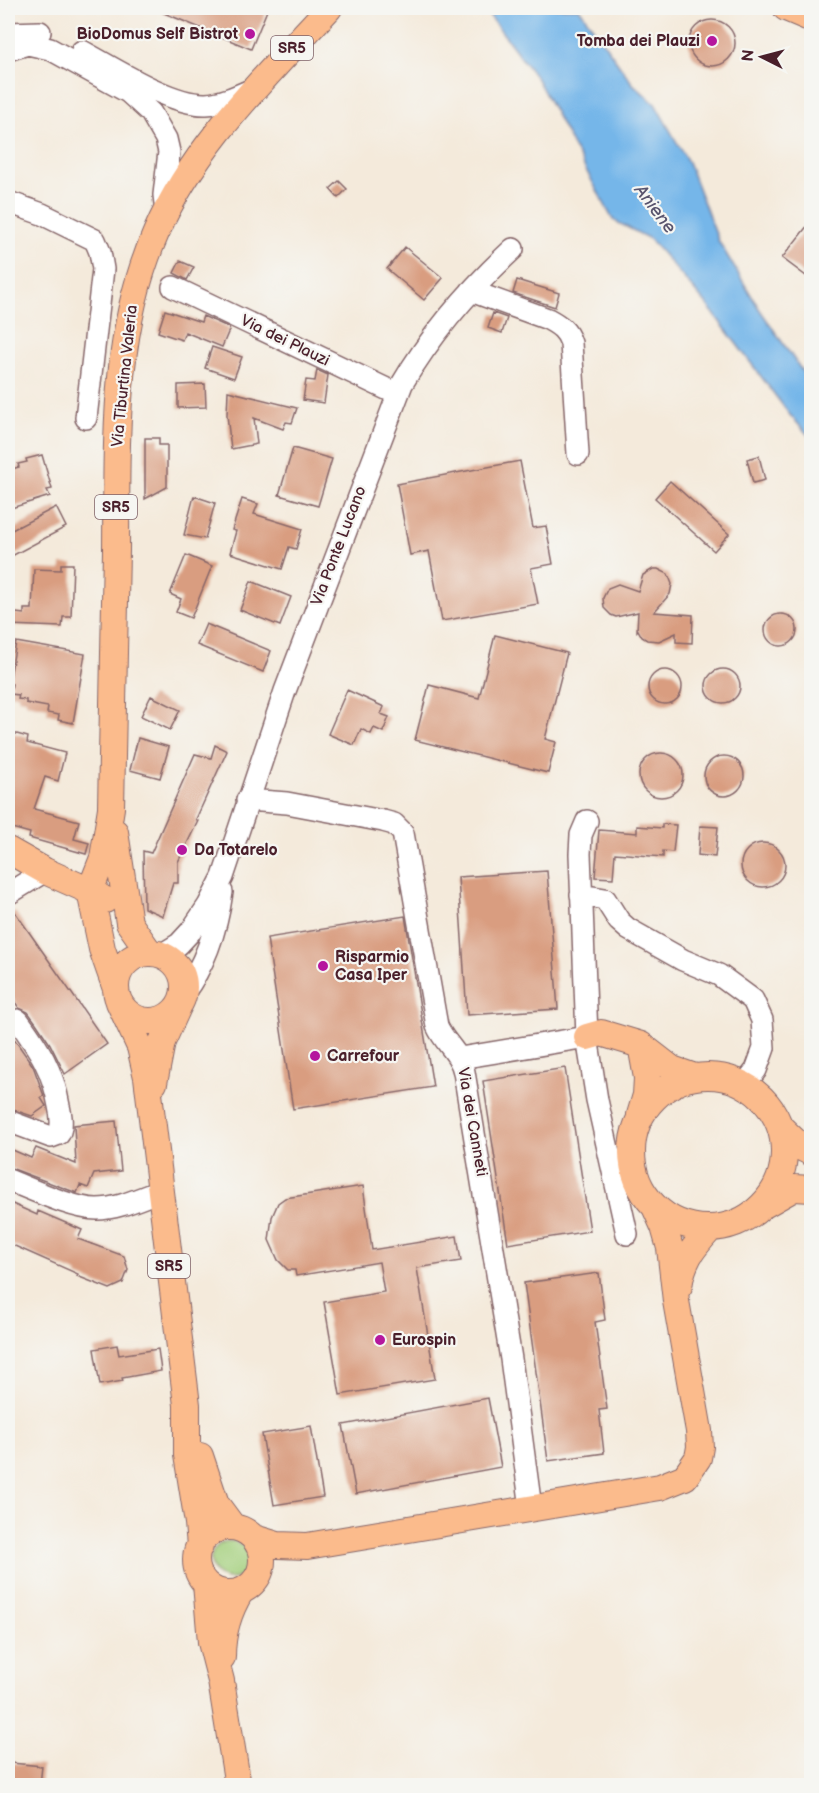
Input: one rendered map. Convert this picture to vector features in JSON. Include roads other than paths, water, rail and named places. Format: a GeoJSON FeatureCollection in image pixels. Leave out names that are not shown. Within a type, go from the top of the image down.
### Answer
{"type":"FeatureCollection","features":[{"type":"Feature","properties":{"kind":"main road","name":"Via Tiburtina Valeria"},"geometry":{"type":"LineString","coordinates":[[90,891],[105,847],[111,808],[117,451],[122,372],[127,331],[137,286],[152,242],[166,212],[204,151],[255,88],[329,8]]}},
{"type":"Feature","properties":{"kind":"main road"},"geometry":{"type":"LineString","coordinates":[[786,8],[812,19]]}},
{"type":"Feature","properties":{"kind":"main road","name":"Via Tiburtina Valeria"},"geometry":{"type":"LineString","coordinates":[[111,808],[129,923],[155,954],[177,966],[184,984],[180,1000]]}},
{"type":"Feature","properties":{"kind":"main road"},"geometry":{"type":"LineString","coordinates":[[8,850],[45,871],[90,891],[110,904],[129,923]]}},
{"type":"Feature","properties":{"kind":"main road"},"geometry":{"type":"LineString","coordinates":[[90,891],[102,949],[140,1047],[153,1116]]}},
{"type":"Feature","properties":{"kind":"main road"},"geometry":{"type":"LineString","coordinates":[[155,954],[139,955],[129,960],[122,968],[117,978],[118,995],[126,1011],[136,1018],[147,1021],[159,1020],[169,1015],[180,1000]]}},
{"type":"Feature","properties":{"kind":"main road"},"geometry":{"type":"LineString","coordinates":[[153,1116],[157,1063],[166,1031],[180,1000]]}},
{"type":"Feature","properties":{"kind":"main road"},"geometry":{"type":"LineString","coordinates":[[587,1037],[600,1034],[641,1045],[672,1069],[695,1077]]}},
{"type":"Feature","properties":{"kind":"main road"},"geometry":{"type":"LineString","coordinates":[[200,1546],[214,1531],[244,1532],[277,1545],[307,1546],[660,1487],[679,1481],[690,1471],[699,1456],[699,1431],[676,1301],[670,1248],[655,1207],[641,1190],[634,1169],[632,1147],[646,1095],[648,1078],[641,1045]]}},
{"type":"Feature","properties":{"kind":"main road"},"geometry":{"type":"LineString","coordinates":[[637,1125],[648,1106],[664,1090],[676,1083],[695,1077],[750,1078],[780,1128],[783,1141],[782,1170],[774,1190],[761,1207]]}},
{"type":"Feature","properties":{"kind":"main road","name":"SR5"},"geometry":{"type":"LineString","coordinates":[[153,1116],[188,1416]]}},
{"type":"Feature","properties":{"kind":"main road"},"geometry":{"type":"LineString","coordinates":[[780,1128],[802,1148],[812,1153]]}},
{"type":"Feature","properties":{"kind":"main road"},"geometry":{"type":"LineString","coordinates":[[655,1207],[675,1221],[710,1229],[737,1223],[794,1188],[812,1190]]}},
{"type":"Feature","properties":{"kind":"main road"},"geometry":{"type":"LineString","coordinates":[[676,1301],[682,1269],[688,1255],[710,1229]]}},
{"type":"Feature","properties":{"kind":"main road"},"geometry":{"type":"LineString","coordinates":[[188,1416],[216,1504],[261,1551],[260,1573]]}},
{"type":"Feature","properties":{"kind":"main road"},"geometry":{"type":"LineString","coordinates":[[188,1416],[188,1455],[200,1546],[196,1563],[206,1584],[211,1642],[221,1681],[238,1785]]}},
{"type":"Feature","properties":{"kind":"main road"},"geometry":{"type":"LineString","coordinates":[[206,1584],[222,1593],[232,1594],[241,1591],[249,1587],[268,1563],[307,1546]]}},
{"type":"Feature","properties":{"kind":"main road"},"geometry":{"type":"LineString","coordinates":[[221,1681],[222,1638],[230,1610],[241,1591]]}},
{"type":"Feature","properties":{"kind":"street"},"geometry":{"type":"LineString","coordinates":[[8,33],[36,31],[48,33],[161,93],[186,102],[205,104],[223,101],[255,88]]}},
{"type":"Feature","properties":{"kind":"street"},"geometry":{"type":"LineString","coordinates":[[8,50],[28,44],[50,49],[128,92],[151,113],[166,139],[169,152],[164,195],[166,212]]}},
{"type":"Feature","properties":{"kind":"street"},"geometry":{"type":"LineString","coordinates":[[8,202],[42,214],[94,240],[100,252],[103,269],[86,418]]}},
{"type":"Feature","properties":{"kind":"street","name":"Via Ponte Lucano"},"geometry":{"type":"LineString","coordinates":[[155,954],[179,944],[191,931],[208,906],[223,877],[285,691],[397,394],[422,353],[471,291],[513,249]]}},
{"type":"Feature","properties":{"kind":"street","name":"Via dei Plauzi"},"geometry":{"type":"LineString","coordinates":[[173,287],[397,394]]}},
{"type":"Feature","properties":{"kind":"street"},"geometry":{"type":"LineString","coordinates":[[471,291],[548,319],[559,325],[567,334],[571,344],[578,454]]}},
{"type":"Feature","properties":{"kind":"street","name":"Via dei Canneti"},"geometry":{"type":"LineString","coordinates":[[247,800],[315,808],[383,821],[394,824],[400,829],[406,844],[437,1026],[444,1040],[460,1058],[466,1082],[511,1359],[531,1508]]}},
{"type":"Feature","properties":{"kind":"street"},"geometry":{"type":"LineString","coordinates":[[587,821],[583,826],[580,842],[587,1037],[597,1100],[627,1234]]}},
{"type":"Feature","properties":{"kind":"street"},"geometry":{"type":"LineString","coordinates":[[8,894],[45,871]]}},
{"type":"Feature","properties":{"kind":"street","name":"Via Ponte Lucano"},"geometry":{"type":"LineString","coordinates":[[180,1000],[196,974],[209,944],[220,903],[223,877]]}},
{"type":"Feature","properties":{"kind":"street"},"geometry":{"type":"LineString","coordinates":[[581,895],[605,899],[619,921],[628,928],[683,960],[719,975],[753,1000],[762,1020],[764,1042],[762,1055],[750,1078]]}},
{"type":"Feature","properties":{"kind":"street"},"geometry":{"type":"LineString","coordinates":[[8,1121],[51,1137],[59,1134],[62,1127],[56,1090],[49,1068],[38,1048],[11,1019]]}},
{"type":"Feature","properties":{"kind":"street"},"geometry":{"type":"LineString","coordinates":[[460,1058],[587,1037]]}},
{"type":"Feature","properties":{"kind":"street"},"geometry":{"type":"LineString","coordinates":[[8,1180],[73,1204],[96,1209],[122,1204],[160,1191]]}},
{"type":"Feature","properties":{"kind":"water","name":"Aniene"},"geometry":{"type":"Polygon","coordinates":[[[484,8],[579,8],[632,83],[655,104],[688,162],[719,242],[760,310],[811,384],[811,438],[790,415],[708,306],[650,239],[613,220],[537,79],[484,8]]]}},
{"type":"Feature","properties":{"kind":"place","name":"BioDomus Self Bistrot"},"geometry":{"type":"Point","coordinates":[250,34]}},
{"type":"Feature","properties":{"kind":"place","name":"Tomba dei Plauzi"},"geometry":{"type":"Point","coordinates":[712,41]}},
{"type":"Feature","properties":{"kind":"place","name":"Da Totarelo"},"geometry":{"type":"Point","coordinates":[182,850]}},
{"type":"Feature","properties":{"kind":"place","name":"Risparmio Casa Iper"},"geometry":{"type":"Point","coordinates":[323,966]}},
{"type":"Feature","properties":{"kind":"place","name":"Carrefour"},"geometry":{"type":"Point","coordinates":[315,1056]}},
{"type":"Feature","properties":{"kind":"place","name":"Eurospin"},"geometry":{"type":"Point","coordinates":[380,1340]}}]}
